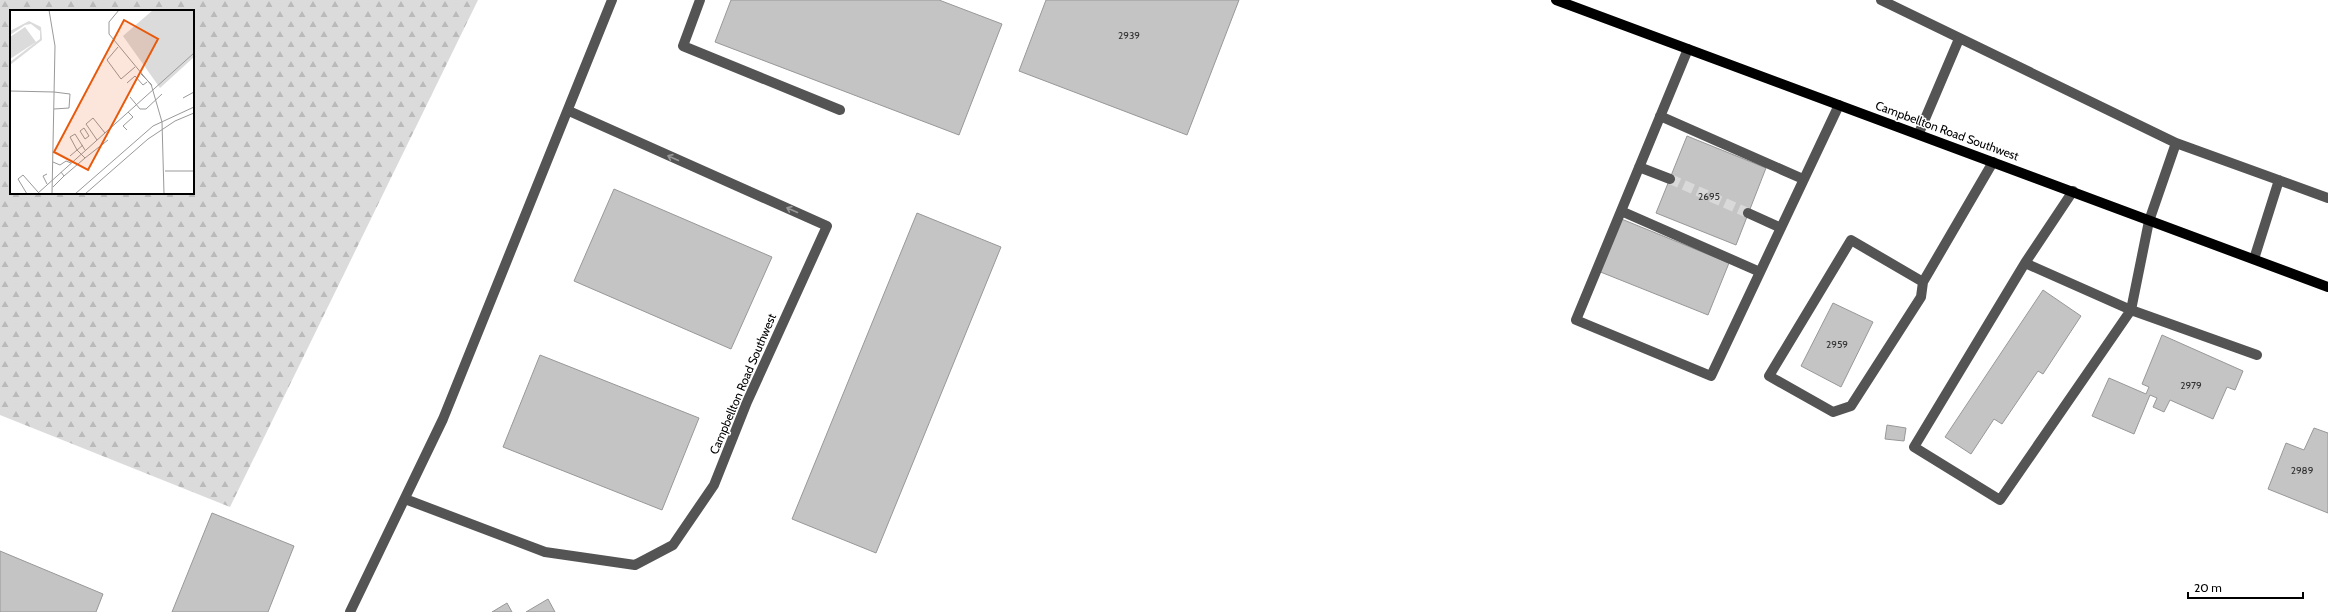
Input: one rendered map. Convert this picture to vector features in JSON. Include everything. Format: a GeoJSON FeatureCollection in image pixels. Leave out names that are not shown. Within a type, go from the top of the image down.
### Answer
{"type":"FeatureCollection","features":[{"type":"Feature","properties":{"kind":"main road","name":"Campbellton Road Southwest"},"geometry":{"type":"LineString","coordinates":[[1556,0],[1839,105],[1919,133],[2149,221],[2328,286]]}},
{"type":"Feature","properties":{"kind":"street"},"geometry":{"type":"LineString","coordinates":[[350,612],[443,419],[569,111],[612,0]]}},
{"type":"Feature","properties":{"kind":"street"},"geometry":{"type":"LineString","coordinates":[[700,0],[683,46],[840,110]]}},
{"type":"Feature","properties":{"kind":"street"},"geometry":{"type":"LineString","coordinates":[[1881,0],[2176,143],[2328,198]]}},
{"type":"Feature","properties":{"kind":"street"},"geometry":{"type":"LineString","coordinates":[[1919,133],[1959,39]]}},
{"type":"Feature","properties":{"kind":"street"},"geometry":{"type":"LineString","coordinates":[[1688,49],[1576,320],[1711,376],[1839,105]]}},
{"type":"Feature","properties":{"kind":"street","name":"Campbellton Road Southwest"},"geometry":{"type":"LineString","coordinates":[[405,499],[545,552],[635,565],[673,545],[714,485],[747,402],[827,226],[569,111]]}},
{"type":"Feature","properties":{"kind":"street"},"geometry":{"type":"LineString","coordinates":[[1660,116],[1803,179]]}},
{"type":"Feature","properties":{"kind":"street"},"geometry":{"type":"LineString","coordinates":[[2073,192],[2025,263],[1914,447],[2000,500],[2131,310],[2149,221],[2176,143]]}},
{"type":"Feature","properties":{"kind":"street"},"geometry":{"type":"LineString","coordinates":[[1923,282],[1852,240],[1769,376],[1833,412],[1851,406],[1920,297],[1923,282],[1993,162]]}},
{"type":"Feature","properties":{"kind":"street"},"geometry":{"type":"LineString","coordinates":[[1639,167],[1670,179]]}},
{"type":"Feature","properties":{"kind":"street"},"geometry":{"type":"LineString","coordinates":[[2254,259],[2279,180]]}},
{"type":"Feature","properties":{"kind":"street"},"geometry":{"type":"LineString","coordinates":[[1621,211],[1760,272]]}},
{"type":"Feature","properties":{"kind":"street"},"geometry":{"type":"LineString","coordinates":[[1748,213],[1781,228]]}},
{"type":"Feature","properties":{"kind":"street"},"geometry":{"type":"LineString","coordinates":[[2025,263],[2131,310],[2257,355]]}},
{"type":"Feature","properties":{"kind":"green space"},"geometry":{"type":"Polygon","coordinates":[[[0,0],[478,0],[230,507],[0,415],[0,0]]]}},
{"type":"Feature","properties":{"kind":"building"},"geometry":{"type":"Polygon","coordinates":[[[731,0],[939,0],[1002,24],[959,135],[715,42],[731,0]]]}},
{"type":"Feature","properties":{"kind":"building"},"geometry":{"type":"Polygon","coordinates":[[[1046,0],[1239,0],[1187,135],[1019,71],[1046,0]]]}},
{"type":"Feature","properties":{"kind":"building"},"geometry":{"type":"Polygon","coordinates":[[[1687,136],[1766,168],[1736,245],[1656,213],[1687,136]]]}},
{"type":"Feature","properties":{"kind":"building"},"geometry":{"type":"Polygon","coordinates":[[[614,189],[772,257],[731,349],[574,281],[614,189]]]}},
{"type":"Feature","properties":{"kind":"building"},"geometry":{"type":"Polygon","coordinates":[[[917,213],[1001,247],[876,553],[792,519],[917,213]]]}},
{"type":"Feature","properties":{"kind":"building"},"geometry":{"type":"Polygon","coordinates":[[[1619,218],[1729,263],[1708,315],[1598,271],[1619,218]]]}},
{"type":"Feature","properties":{"kind":"building"},"geometry":{"type":"Polygon","coordinates":[[[2043,290],[2081,316],[2043,374],[2038,371],[2002,424],[1994,419],[1971,454],[1945,437],[2043,290]]]}},
{"type":"Feature","properties":{"kind":"building"},"geometry":{"type":"Polygon","coordinates":[[[1833,303],[1873,322],[1841,387],[1801,366],[1833,303]]]}},
{"type":"Feature","properties":{"kind":"building"},"geometry":{"type":"Polygon","coordinates":[[[2162,335],[2243,371],[2235,390],[2227,387],[2213,419],[2170,400],[2164,412],[2153,407],[2157,398],[2150,395],[2134,434],[2092,416],[2109,378],[2146,394],[2149,387],[2142,384],[2162,335]]]}},
{"type":"Feature","properties":{"kind":"building"},"geometry":{"type":"Polygon","coordinates":[[[540,355],[699,418],[662,510],[503,447],[540,355]]]}},
{"type":"Feature","properties":{"kind":"building"},"geometry":{"type":"Polygon","coordinates":[[[1887,425],[1906,428],[1904,441],[1885,439],[1887,425]]]}},
{"type":"Feature","properties":{"kind":"building"},"geometry":{"type":"Polygon","coordinates":[[[2314,428],[2328,433],[2328,513],[2268,489],[2286,443],[2304,450],[2314,428]]]}},
{"type":"Feature","properties":{"kind":"building"},"geometry":{"type":"Polygon","coordinates":[[[212,513],[294,546],[268,612],[172,612],[212,513]]]}},
{"type":"Feature","properties":{"kind":"building"},"geometry":{"type":"Polygon","coordinates":[[[0,551],[103,594],[96,612],[0,612],[0,551]]]}},
{"type":"Feature","properties":{"kind":"building"},"geometry":{"type":"Polygon","coordinates":[[[548,599],[555,612],[526,612],[548,599]]]}},
{"type":"Feature","properties":{"kind":"building"},"geometry":{"type":"Polygon","coordinates":[[[507,603],[512,612],[492,612],[507,603]]]}},
{"type":"Feature","properties":{"kind":"tunnel"},"geometry":{"type":"LineString","coordinates":[[1670,179],[1748,213]]}}]}
